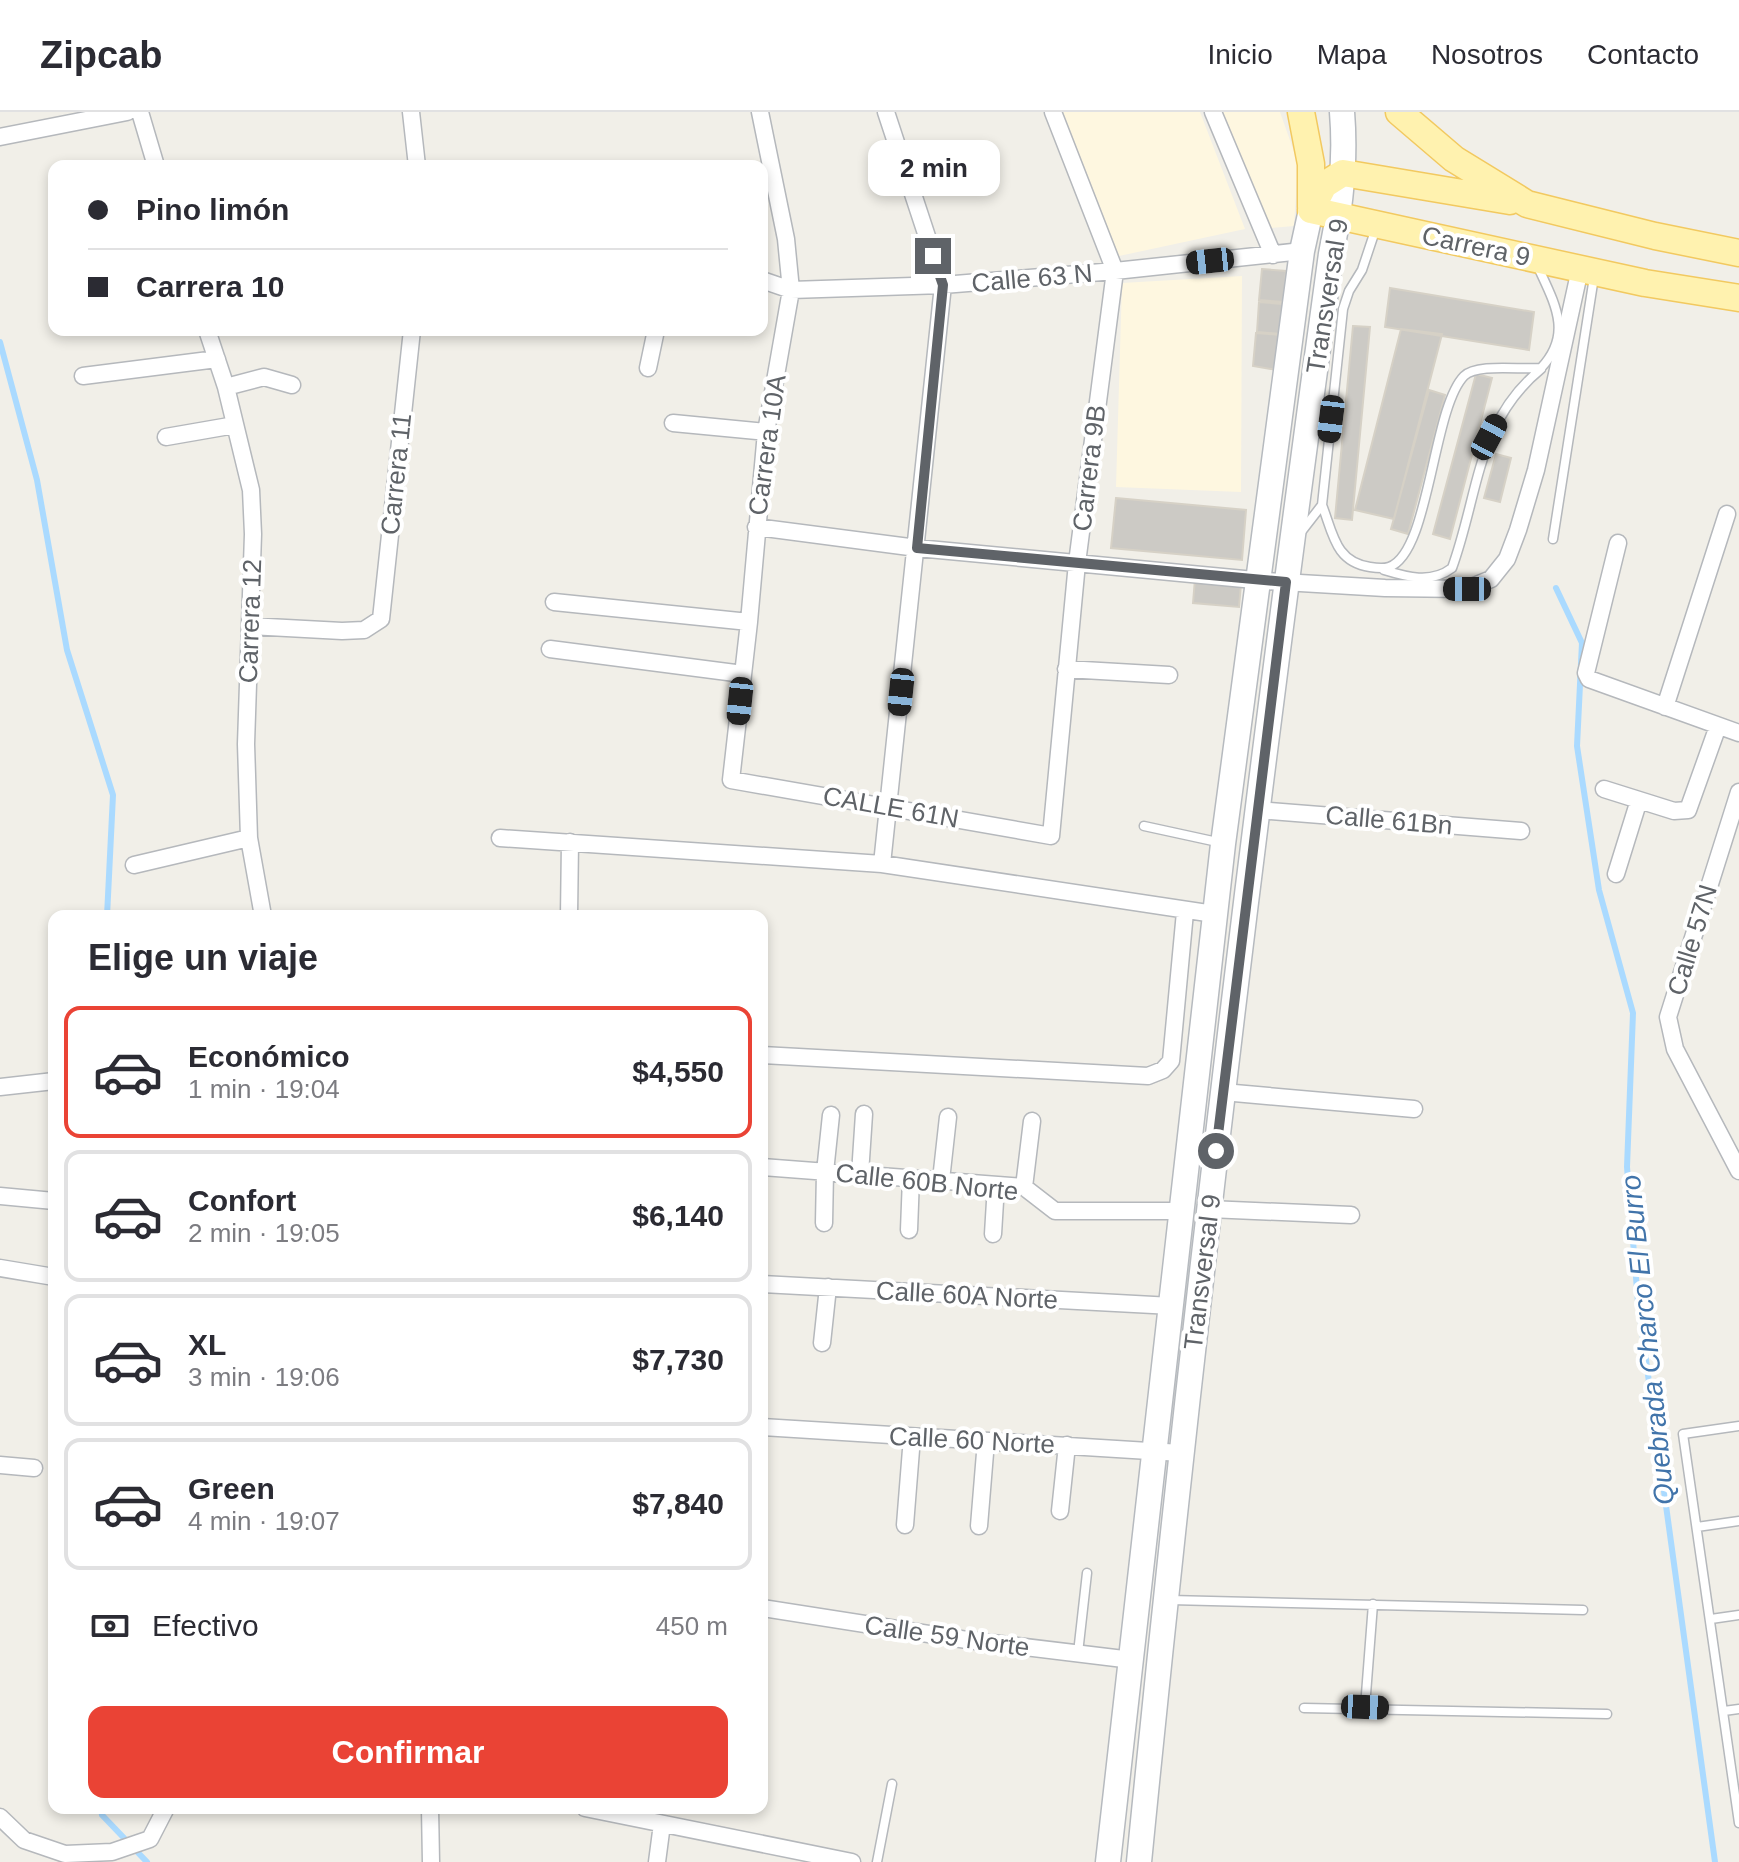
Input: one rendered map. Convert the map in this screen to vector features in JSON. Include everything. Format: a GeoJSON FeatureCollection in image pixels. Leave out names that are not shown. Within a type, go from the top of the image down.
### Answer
{"type":"FeatureCollection","features":[{"type":"Feature","properties":{"kind":"main road"},"geometry":{"type":"LineString","coordinates":[[1301,112],[1311,164],[1311,210]]}},
{"type":"Feature","properties":{"kind":"main road","name":"Transversal 9"},"geometry":{"type":"LineString","coordinates":[[1139,1862],[1181,1453],[1257,810],[1290,549],[1339,217],[1343,173],[1342,112]]}},
{"type":"Feature","properties":{"kind":"main road","name":"Carrera 9"},"geometry":{"type":"LineString","coordinates":[[1399,112],[1454,159],[1527,204],[1739,253]]}},
{"type":"Feature","properties":{"kind":"main road"},"geometry":{"type":"LineString","coordinates":[[1311,210],[1324,185],[1343,173],[1527,204]]}},
{"type":"Feature","properties":{"kind":"main road","name":"Carrera 9"},"geometry":{"type":"LineString","coordinates":[[1311,210],[1588,271],[1739,298]]}},
{"type":"Feature","properties":{"kind":"main road","name":"Transversal 9"},"geometry":{"type":"LineString","coordinates":[[1108,1862],[1214,914],[1302,251],[1311,210]]}},
{"type":"Feature","properties":{"kind":"street"},"geometry":{"type":"LineString","coordinates":[[0,137],[127,112]]}},
{"type":"Feature","properties":{"kind":"street"},"geometry":{"type":"LineString","coordinates":[[140,112],[154,160]]}},
{"type":"Feature","properties":{"kind":"street"},"geometry":{"type":"LineString","coordinates":[[411,112],[416,160]]}},
{"type":"Feature","properties":{"kind":"street","name":"Carrera 10A"},"geometry":{"type":"LineString","coordinates":[[731,780],[766,432],[791,290],[786,239],[760,112]]}},
{"type":"Feature","properties":{"kind":"street"},"geometry":{"type":"LineString","coordinates":[[882,864],[943,285],[886,112]]}},
{"type":"Feature","properties":{"kind":"street","name":"Carrera 9B"},"geometry":{"type":"LineString","coordinates":[[1051,836],[1077,563],[1115,271],[1053,112]]}},
{"type":"Feature","properties":{"kind":"street"},"geometry":{"type":"LineString","coordinates":[[1213,112],[1273,255]]}},
{"type":"Feature","properties":{"kind":"street","name":"Calle 63 N"},"geometry":{"type":"LineString","coordinates":[[768,282],[791,290],[943,285],[1302,251]]}},
{"type":"Feature","properties":{"kind":"street"},"geometry":{"type":"LineString","coordinates":[[756,527],[917,548],[1258,580],[1385,588],[1467,589],[1491,579],[1507,559],[1536,470],[1588,271]]}},
{"type":"Feature","properties":{"kind":"street","name":"Carrera 12"},"geometry":{"type":"LineString","coordinates":[[209,336],[226,387],[251,490],[253,534],[246,744],[249,838],[262,910]]}},
{"type":"Feature","properties":{"kind":"street","name":"Carrera 11"},"geometry":{"type":"LineString","coordinates":[[250,626],[364,630],[381,619],[411,336]]}},
{"type":"Feature","properties":{"kind":"street"},"geometry":{"type":"LineString","coordinates":[[648,368],[655,336]]}},
{"type":"Feature","properties":{"kind":"street"},"geometry":{"type":"LineString","coordinates":[[83,376],[217,359]]}},
{"type":"Feature","properties":{"kind":"street"},"geometry":{"type":"LineString","coordinates":[[226,387],[264,377],[292,385]]}},
{"type":"Feature","properties":{"kind":"street"},"geometry":{"type":"LineString","coordinates":[[673,423],[766,432]]}},
{"type":"Feature","properties":{"kind":"street"},"geometry":{"type":"LineString","coordinates":[[166,437],[235,425]]}},
{"type":"Feature","properties":{"kind":"street"},"geometry":{"type":"LineString","coordinates":[[1665,707],[1727,514]]}},
{"type":"Feature","properties":{"kind":"street"},"geometry":{"type":"LineString","coordinates":[[1618,543],[1586,673],[1589,679],[1739,733]]}},
{"type":"Feature","properties":{"kind":"street"},"geometry":{"type":"LineString","coordinates":[[554,602],[749,622]]}},
{"type":"Feature","properties":{"kind":"street"},"geometry":{"type":"LineString","coordinates":[[550,649],[743,674]]}},
{"type":"Feature","properties":{"kind":"street"},"geometry":{"type":"LineString","coordinates":[[1066,669],[1169,675]]}},
{"type":"Feature","properties":{"kind":"street"},"geometry":{"type":"LineString","coordinates":[[1604,789],[1674,811],[1688,810],[1718,726]]}},
{"type":"Feature","properties":{"kind":"street","name":"CALLE 61N"},"geometry":{"type":"LineString","coordinates":[[731,780],[1051,836]]}},
{"type":"Feature","properties":{"kind":"street","name":"Calle 57N"},"geometry":{"type":"LineString","coordinates":[[1739,792],[1668,1017],[1675,1049],[1739,1171]]}},
{"type":"Feature","properties":{"kind":"street"},"geometry":{"type":"LineString","coordinates":[[1616,874],[1639,800]]}},
{"type":"Feature","properties":{"kind":"street","name":"Calle 61Bn"},"geometry":{"type":"LineString","coordinates":[[1257,810],[1521,831]]}},
{"type":"Feature","properties":{"kind":"street"},"geometry":{"type":"LineString","coordinates":[[134,865],[249,838]]}},
{"type":"Feature","properties":{"kind":"street"},"geometry":{"type":"LineString","coordinates":[[500,838],[882,864],[1214,914]]}},
{"type":"Feature","properties":{"kind":"street"},"geometry":{"type":"LineString","coordinates":[[569,910],[570,842]]}},
{"type":"Feature","properties":{"kind":"street"},"geometry":{"type":"LineString","coordinates":[[768,1055],[1148,1076],[1163,1070],[1171,1061],[1185,912]]}},
{"type":"Feature","properties":{"kind":"street"},"geometry":{"type":"LineString","coordinates":[[0,1087],[48,1082]]}},
{"type":"Feature","properties":{"kind":"street"},"geometry":{"type":"LineString","coordinates":[[1223,1092],[1414,1109]]}},
{"type":"Feature","properties":{"kind":"street"},"geometry":{"type":"LineString","coordinates":[[860,1174],[864,1114]]}},
{"type":"Feature","properties":{"kind":"street"},"geometry":{"type":"LineString","coordinates":[[824,1223],[831,1115]]}},
{"type":"Feature","properties":{"kind":"street"},"geometry":{"type":"LineString","coordinates":[[941,1180],[948,1117]]}},
{"type":"Feature","properties":{"kind":"street"},"geometry":{"type":"LineString","coordinates":[[1024,1187],[1032,1121]]}},
{"type":"Feature","properties":{"kind":"street","name":"Calle 60B Norte"},"geometry":{"type":"LineString","coordinates":[[768,1167],[1024,1187],[1055,1211],[1182,1211]]}},
{"type":"Feature","properties":{"kind":"street"},"geometry":{"type":"LineString","coordinates":[[909,1230],[911,1178]]}},
{"type":"Feature","properties":{"kind":"street"},"geometry":{"type":"LineString","coordinates":[[993,1234],[996,1185]]}},
{"type":"Feature","properties":{"kind":"street"},"geometry":{"type":"LineString","coordinates":[[0,1196],[48,1200]]}},
{"type":"Feature","properties":{"kind":"street"},"geometry":{"type":"LineString","coordinates":[[1209,1209],[1351,1215]]}},
{"type":"Feature","properties":{"kind":"street"},"geometry":{"type":"LineString","coordinates":[[0,1268],[48,1276]]}},
{"type":"Feature","properties":{"kind":"street","name":"Calle 60A Norte"},"geometry":{"type":"LineString","coordinates":[[768,1284],[1172,1306]]}},
{"type":"Feature","properties":{"kind":"street"},"geometry":{"type":"LineString","coordinates":[[822,1343],[828,1287]]}},
{"type":"Feature","properties":{"kind":"street","name":"Calle 60 Norte"},"geometry":{"type":"LineString","coordinates":[[768,1427],[1181,1453]]}},
{"type":"Feature","properties":{"kind":"street"},"geometry":{"type":"LineString","coordinates":[[905,1525],[912,1437]]}},
{"type":"Feature","properties":{"kind":"street"},"geometry":{"type":"LineString","coordinates":[[979,1526],[986,1441]]}},
{"type":"Feature","properties":{"kind":"street"},"geometry":{"type":"LineString","coordinates":[[1060,1511],[1067,1445]]}},
{"type":"Feature","properties":{"kind":"street"},"geometry":{"type":"LineString","coordinates":[[0,1465],[34,1468]]}},
{"type":"Feature","properties":{"kind":"street","name":"Calle 59 Norte"},"geometry":{"type":"LineString","coordinates":[[768,1609],[967,1640],[1132,1660]]}},
{"type":"Feature","properties":{"kind":"street"},"geometry":{"type":"LineString","coordinates":[[0,1817],[24,1840],[65,1854],[112,1852],[150,1839],[163,1814]]}},
{"type":"Feature","properties":{"kind":"street"},"geometry":{"type":"LineString","coordinates":[[430,1814],[431,1862]]}},
{"type":"Feature","properties":{"kind":"street"},"geometry":{"type":"LineString","coordinates":[[625,1814],[852,1862]]}},
{"type":"Feature","properties":{"kind":"street"},"geometry":{"type":"LineString","coordinates":[[651,1818],[657,1862]]}},
{"type":"Feature","properties":{"kind":"lane"},"geometry":{"type":"LineString","coordinates":[[1377,225],[1362,270],[1349,291],[1343,309],[1322,505],[1332,538],[1343,556],[1352,562],[1413,578],[1435,577],[1452,568],[1489,437],[1510,399],[1541,368],[1559,344],[1558,317],[1534,259]]}},
{"type":"Feature","properties":{"kind":"lane"},"geometry":{"type":"LineString","coordinates":[[1553,539],[1588,271]]}},
{"type":"Feature","properties":{"kind":"lane"},"geometry":{"type":"LineString","coordinates":[[1379,568],[1391,567],[1412,537],[1442,429],[1464,376],[1478,367],[1541,368]]}},
{"type":"Feature","properties":{"kind":"lane"},"geometry":{"type":"LineString","coordinates":[[1290,549],[1322,505]]}},
{"type":"Feature","properties":{"kind":"lane"},"geometry":{"type":"LineString","coordinates":[[1144,826],[1223,844]]}},
{"type":"Feature","properties":{"kind":"lane"},"geometry":{"type":"LineString","coordinates":[[1739,1426],[1683,1434],[1739,1823]]}},
{"type":"Feature","properties":{"kind":"lane"},"geometry":{"type":"LineString","coordinates":[[1697,1527],[1739,1521]]}},
{"type":"Feature","properties":{"kind":"lane"},"geometry":{"type":"LineString","coordinates":[[1078,1654],[1087,1573]]}},
{"type":"Feature","properties":{"kind":"lane"},"geometry":{"type":"LineString","coordinates":[[1165,1600],[1583,1610]]}},
{"type":"Feature","properties":{"kind":"lane"},"geometry":{"type":"LineString","coordinates":[[1365,1707],[1373,1604]]}},
{"type":"Feature","properties":{"kind":"lane"},"geometry":{"type":"LineString","coordinates":[[1711,1619],[1739,1615]]}},
{"type":"Feature","properties":{"kind":"lane"},"geometry":{"type":"LineString","coordinates":[[1304,1708],[1607,1714]]}},
{"type":"Feature","properties":{"kind":"lane"},"geometry":{"type":"LineString","coordinates":[[1724,1711],[1739,1709]]}},
{"type":"Feature","properties":{"kind":"lane"},"geometry":{"type":"LineString","coordinates":[[877,1862],[892,1784]]}},
{"type":"Feature","properties":{"kind":"shaded area"},"geometry":{"type":"Polygon","coordinates":[[[1063,112],[1200,112],[1245,229],[1119,256],[1063,112]]]}},
{"type":"Feature","properties":{"kind":"shaded area"},"geometry":{"type":"Polygon","coordinates":[[[1223,112],[1280,112],[1298,163],[1294,226],[1271,228],[1223,112]]]}},
{"type":"Feature","properties":{"kind":"shaded area"},"geometry":{"type":"Polygon","coordinates":[[[1242,276],[1241,492],[1116,487],[1122,283],[1242,276]]]}},
{"type":"Feature","properties":{"kind":"building"},"geometry":{"type":"Polygon","coordinates":[[[1262,269],[1286,271],[1284,302],[1259,300],[1262,269]]]}},
{"type":"Feature","properties":{"kind":"building"},"geometry":{"type":"Polygon","coordinates":[[[1390,288],[1534,312],[1529,350],[1385,327],[1390,288]]]}},
{"type":"Feature","properties":{"kind":"building"},"geometry":{"type":"Polygon","coordinates":[[[1259,302],[1283,304],[1281,334],[1257,332],[1259,302]]]}},
{"type":"Feature","properties":{"kind":"building"},"geometry":{"type":"Polygon","coordinates":[[[1353,326],[1370,327],[1352,520],[1335,518],[1353,326]]]}},
{"type":"Feature","properties":{"kind":"building"},"geometry":{"type":"Polygon","coordinates":[[[1401,329],[1442,334],[1394,519],[1355,510],[1401,329]]]}},
{"type":"Feature","properties":{"kind":"building"},"geometry":{"type":"Polygon","coordinates":[[[1256,333],[1281,335],[1277,370],[1253,366],[1256,333]]]}},
{"type":"Feature","properties":{"kind":"building"},"geometry":{"type":"Polygon","coordinates":[[[1476,374],[1492,378],[1450,539],[1433,534],[1476,374]]]}},
{"type":"Feature","properties":{"kind":"building"},"geometry":{"type":"Polygon","coordinates":[[[1429,390],[1445,395],[1408,534],[1391,529],[1429,390]]]}},
{"type":"Feature","properties":{"kind":"building"},"geometry":{"type":"Polygon","coordinates":[[[1496,454],[1511,458],[1500,502],[1484,498],[1496,454]]]}},
{"type":"Feature","properties":{"kind":"building"},"geometry":{"type":"Polygon","coordinates":[[[1116,498],[1246,510],[1242,560],[1111,548],[1116,498]]]}},
{"type":"Feature","properties":{"kind":"building"},"geometry":{"type":"Polygon","coordinates":[[[1195,579],[1241,584],[1239,607],[1193,603],[1195,579]]]}},
{"type":"Feature","properties":{"kind":"waterway"},"geometry":{"type":"LineString","coordinates":[[0,342],[37,480],[67,650],[113,795],[107,910]]}},
{"type":"Feature","properties":{"kind":"waterway","name":"Quebrada Charco El Burro"},"geometry":{"type":"LineString","coordinates":[[1556,588],[1582,643],[1577,746],[1599,890],[1633,1013],[1627,1167],[1638,1302],[1715,1862]]}},
{"type":"Feature","properties":{"kind":"waterway"},"geometry":{"type":"LineString","coordinates":[[102,1814],[147,1862]]}},
{"type":"Feature","properties":{"kind":"route"},"geometry":{"type":"LineString","coordinates":[[933,256],[943,285],[917,548],[1286,582],[1216,1151]]}}]}
